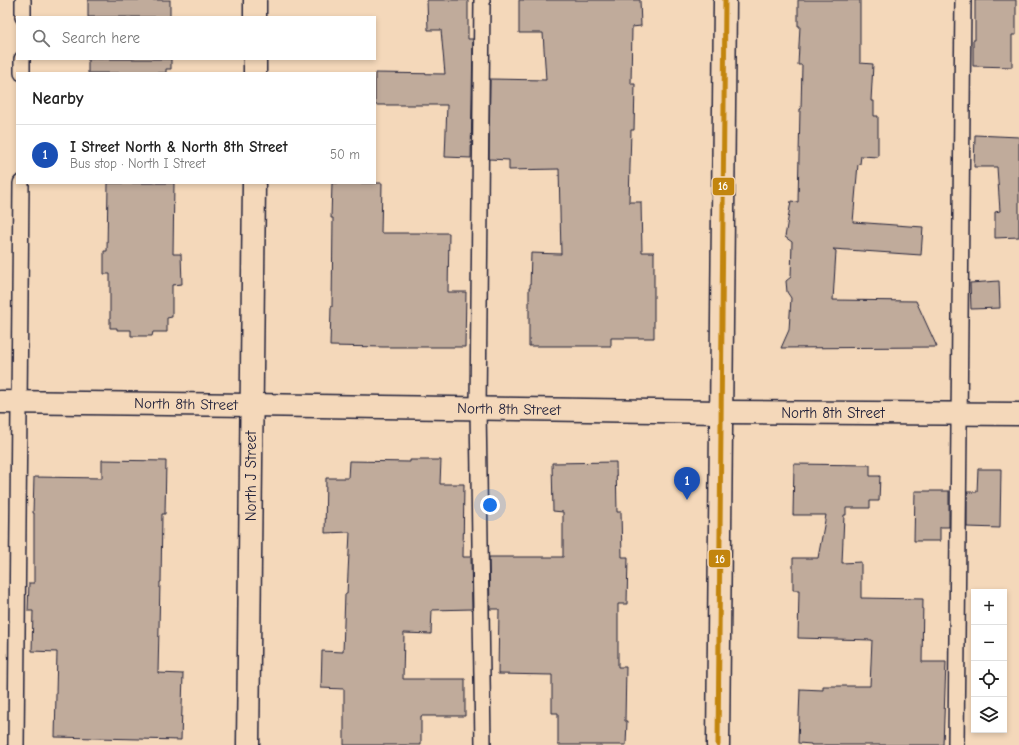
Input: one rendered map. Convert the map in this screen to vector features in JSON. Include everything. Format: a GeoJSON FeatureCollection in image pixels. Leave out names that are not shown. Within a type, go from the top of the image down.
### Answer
{"type":"FeatureCollection","features":[{"type":"Feature","properties":{"kind":"street"},"geometry":{"type":"LineString","coordinates":[[255,0],[255,16]]}},
{"type":"Feature","properties":{"kind":"street"},"geometry":{"type":"LineString","coordinates":[[718,745],[725,0]]}},
{"type":"Feature","properties":{"kind":"street"},"geometry":{"type":"LineString","coordinates":[[255,60],[255,72]]}},
{"type":"Feature","properties":{"kind":"street","name":"North J Street"},"geometry":{"type":"LineString","coordinates":[[248,745],[254,184]]}},
{"type":"Feature","properties":{"kind":"street","name":"North 8th Street"},"geometry":{"type":"LineString","coordinates":[[10,402],[251,404],[722,412],[1019,414]]}},
{"type":"Feature","properties":{"kind":"lane"},"geometry":{"type":"LineString","coordinates":[[23,0],[23,16]]}},
{"type":"Feature","properties":{"kind":"lane"},"geometry":{"type":"LineString","coordinates":[[482,0],[478,408],[483,745]]}},
{"type":"Feature","properties":{"kind":"lane"},"geometry":{"type":"LineString","coordinates":[[956,745],[963,0]]}},
{"type":"Feature","properties":{"kind":"lane"},"geometry":{"type":"LineString","coordinates":[[22,60],[22,72]]}},
{"type":"Feature","properties":{"kind":"lane"},"geometry":{"type":"LineString","coordinates":[[16,745],[10,402],[21,184]]}},
{"type":"Feature","properties":{"kind":"building"},"geometry":{"type":"Polygon","coordinates":[[[88,0],[170,0],[170,16],[88,16],[88,0]]]}},
{"type":"Feature","properties":{"kind":"building"},"geometry":{"type":"Polygon","coordinates":[[[427,0],[468,0],[468,39],[473,39],[471,158],[445,157],[447,105],[376,105],[376,73],[445,74],[441,30],[428,30],[427,0]]]}},
{"type":"Feature","properties":{"kind":"building"},"geometry":{"type":"Polygon","coordinates":[[[519,0],[640,0],[641,26],[632,27],[631,84],[635,84],[634,130],[631,130],[629,202],[641,202],[642,252],[654,252],[654,338],[611,338],[611,346],[529,346],[529,288],[531,253],[561,254],[559,169],[509,170],[509,160],[489,159],[490,79],[546,80],[543,33],[519,33],[519,0]]]}},
{"type":"Feature","properties":{"kind":"building"},"geometry":{"type":"Polygon","coordinates":[[[798,0],[860,0],[860,63],[873,64],[871,101],[874,101],[874,116],[878,116],[878,157],[861,156],[860,164],[858,164],[853,222],[923,227],[921,255],[833,249],[836,251],[833,300],[916,301],[937,347],[781,348],[789,330],[791,298],[787,292],[786,281],[791,277],[792,242],[785,237],[791,201],[798,202],[802,65],[798,65],[800,26],[798,26],[798,0]]]}},
{"type":"Feature","properties":{"kind":"building"},"geometry":{"type":"Polygon","coordinates":[[[975,0],[1016,0],[1016,35],[1012,35],[1012,67],[973,66],[973,40],[975,40],[975,0]]]}},
{"type":"Feature","properties":{"kind":"building"},"geometry":{"type":"Polygon","coordinates":[[[88,60],[171,60],[171,69],[166,69],[166,72],[88,72],[88,60]]]}},
{"type":"Feature","properties":{"kind":"building"},"geometry":{"type":"Polygon","coordinates":[[[975,135],[1019,137],[1019,237],[995,238],[995,212],[1000,211],[997,167],[974,167],[975,135]]]}},
{"type":"Feature","properties":{"kind":"building"},"geometry":{"type":"Polygon","coordinates":[[[382,183],[381,233],[449,233],[448,292],[466,292],[465,347],[330,346],[333,218],[331,218],[332,184],[382,183]]]}},
{"type":"Feature","properties":{"kind":"building"},"geometry":{"type":"Polygon","coordinates":[[[108,184],[174,184],[173,254],[181,254],[182,284],[172,285],[172,317],[167,318],[167,332],[153,332],[152,336],[131,336],[131,330],[117,330],[117,328],[110,328],[110,274],[104,274],[104,251],[107,251],[108,184]]]}},
{"type":"Feature","properties":{"kind":"building"},"geometry":{"type":"Polygon","coordinates":[[[999,281],[1000,308],[971,309],[970,283],[999,281]]]}},
{"type":"Feature","properties":{"kind":"building"},"geometry":{"type":"Polygon","coordinates":[[[102,460],[166,461],[165,514],[162,514],[158,673],[183,674],[181,740],[55,737],[57,652],[32,651],[33,611],[28,611],[29,583],[34,583],[34,477],[102,478],[102,460]]]}},
{"type":"Feature","properties":{"kind":"building"},"geometry":{"type":"Polygon","coordinates":[[[410,460],[441,460],[440,484],[464,484],[463,557],[471,557],[472,609],[432,610],[431,634],[404,633],[403,679],[465,679],[465,716],[421,716],[421,745],[344,745],[344,689],[321,688],[322,651],[343,652],[345,594],[347,594],[350,532],[325,533],[326,478],[348,478],[349,461],[410,462],[410,460]]]}},
{"type":"Feature","properties":{"kind":"building"},"geometry":{"type":"Polygon","coordinates":[[[616,462],[617,512],[621,512],[622,557],[628,557],[627,604],[618,604],[618,667],[626,667],[626,745],[558,745],[558,713],[552,713],[552,675],[498,674],[499,609],[490,609],[489,557],[563,557],[563,512],[553,511],[552,463],[616,462]]]}},
{"type":"Feature","properties":{"kind":"building"},"geometry":{"type":"Polygon","coordinates":[[[794,464],[870,465],[870,476],[880,476],[879,501],[870,501],[870,508],[846,508],[846,515],[844,515],[842,563],[861,562],[861,598],[923,599],[922,662],[946,662],[943,745],[811,745],[798,743],[800,689],[823,690],[823,686],[870,686],[872,640],[798,638],[799,590],[793,590],[793,558],[818,558],[826,515],[793,515],[794,464]]]}},
{"type":"Feature","properties":{"kind":"building"},"geometry":{"type":"Polygon","coordinates":[[[978,469],[1001,469],[1000,528],[967,527],[967,492],[977,492],[978,469]]]}},
{"type":"Feature","properties":{"kind":"building"},"geometry":{"type":"Polygon","coordinates":[[[915,491],[949,491],[949,527],[940,527],[940,541],[914,541],[915,491]]]}},
{"type":"Feature","properties":{"kind":"transit line","name":"16"},"geometry":{"type":"LineString","coordinates":[[718,745],[725,0]]}},
{"type":"Feature","properties":{"kind":"place","name":"I Street North & North 8th Street"},"geometry":{"type":"Point","coordinates":[687,500]}}]}
